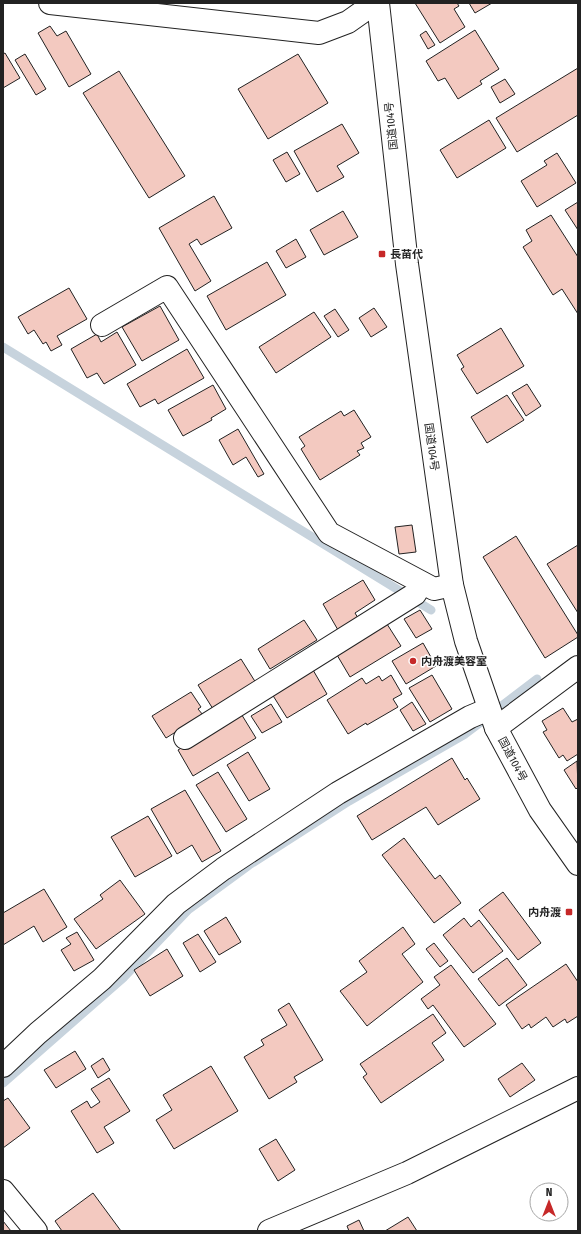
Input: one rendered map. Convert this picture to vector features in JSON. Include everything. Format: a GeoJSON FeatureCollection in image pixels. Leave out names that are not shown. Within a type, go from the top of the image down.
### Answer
{"type":"FeatureCollection","features":[{"type":"Feature","properties":{"kind":"main road"},"geometry":{"type":"LineString","coordinates":[[50,3],[115,6],[319,34],[347,13],[377,3]]}},
{"type":"Feature","properties":{"kind":"main road","name":"国道104号"},"geometry":{"type":"LineString","coordinates":[[377,3],[406,264],[452,585],[466,641],[493,719],[540,810],[578,864]]}},
{"type":"Feature","properties":{"kind":"main road"},"geometry":{"type":"LineString","coordinates":[[102,325],[167,287],[329,533],[434,589],[452,585]]}},
{"type":"Feature","properties":{"kind":"main road"},"geometry":{"type":"LineString","coordinates":[[185,738],[415,594],[422,583]]}},
{"type":"Feature","properties":{"kind":"main road"},"geometry":{"type":"LineString","coordinates":[[3,1066],[38,1033],[102,979],[176,904],[223,869],[338,793],[470,717],[493,719],[578,667]]}},
{"type":"Feature","properties":{"kind":"main road"},"geometry":{"type":"LineString","coordinates":[[269,1231],[407,1173],[578,1088]]}},
{"type":"Feature","properties":{"kind":"main road"},"geometry":{"type":"LineString","coordinates":[[3,1191],[36,1231]]}},
{"type":"Feature","properties":{"kind":"building"},"geometry":{"type":"Polygon","coordinates":[[[415,3],[457,3],[459,6],[454,9],[465,27],[440,43],[415,3]]]}},
{"type":"Feature","properties":{"kind":"building"},"geometry":{"type":"Polygon","coordinates":[[[469,3],[492,3],[475,13],[469,3]]]}},
{"type":"Feature","properties":{"kind":"building"},"geometry":{"type":"Polygon","coordinates":[[[50,26],[57,36],[66,31],[91,74],[69,87],[38,33],[50,26]]]}},
{"type":"Feature","properties":{"kind":"building"},"geometry":{"type":"Polygon","coordinates":[[[475,30],[499,69],[480,81],[482,84],[458,99],[445,78],[438,81],[426,61],[475,30]]]}},
{"type":"Feature","properties":{"kind":"building"},"geometry":{"type":"Polygon","coordinates":[[[426,31],[435,45],[428,49],[420,35],[426,31]]]}},
{"type":"Feature","properties":{"kind":"building"},"geometry":{"type":"Polygon","coordinates":[[[5,53],[20,78],[3,88],[3,54],[5,53]]]}},
{"type":"Feature","properties":{"kind":"building"},"geometry":{"type":"Polygon","coordinates":[[[25,54],[46,89],[36,95],[15,60],[25,54]]]}},
{"type":"Feature","properties":{"kind":"building"},"geometry":{"type":"Polygon","coordinates":[[[298,54],[328,103],[268,139],[238,89],[298,54]]]}},
{"type":"Feature","properties":{"kind":"building"},"geometry":{"type":"Polygon","coordinates":[[[578,68],[578,115],[517,152],[496,118],[578,68]]]}},
{"type":"Feature","properties":{"kind":"building"},"geometry":{"type":"Polygon","coordinates":[[[119,71],[185,176],[149,198],[83,93],[119,71]]]}},
{"type":"Feature","properties":{"kind":"building"},"geometry":{"type":"Polygon","coordinates":[[[505,79],[515,94],[500,103],[491,87],[505,79]]]}},
{"type":"Feature","properties":{"kind":"building"},"geometry":{"type":"Polygon","coordinates":[[[489,120],[506,148],[457,178],[440,150],[489,120]]]}},
{"type":"Feature","properties":{"kind":"building"},"geometry":{"type":"Polygon","coordinates":[[[342,124],[359,153],[337,166],[344,177],[317,192],[294,151],[342,124]]]}},
{"type":"Feature","properties":{"kind":"building"},"geometry":{"type":"Polygon","coordinates":[[[287,152],[300,174],[286,182],[273,160],[287,152]]]}},
{"type":"Feature","properties":{"kind":"building"},"geometry":{"type":"Polygon","coordinates":[[[557,153],[576,183],[537,207],[521,181],[547,165],[544,161],[557,153]]]}},
{"type":"Feature","properties":{"kind":"building"},"geometry":{"type":"Polygon","coordinates":[[[214,196],[232,228],[201,245],[197,239],[189,244],[211,281],[195,291],[159,228],[214,196]]]}},
{"type":"Feature","properties":{"kind":"building"},"geometry":{"type":"Polygon","coordinates":[[[578,202],[578,230],[565,210],[578,202]]]}},
{"type":"Feature","properties":{"kind":"building"},"geometry":{"type":"Polygon","coordinates":[[[343,211],[358,237],[324,255],[310,230],[343,211]]]}},
{"type":"Feature","properties":{"kind":"building"},"geometry":{"type":"Polygon","coordinates":[[[551,215],[578,257],[578,314],[562,289],[553,295],[523,247],[532,241],[526,230],[551,215]]]}},
{"type":"Feature","properties":{"kind":"building"},"geometry":{"type":"Polygon","coordinates":[[[296,239],[306,257],[286,268],[276,251],[296,239]]]}},
{"type":"Feature","properties":{"kind":"building"},"geometry":{"type":"Polygon","coordinates":[[[267,262],[286,295],[226,330],[207,296],[267,262]]]}},
{"type":"Feature","properties":{"kind":"building"},"geometry":{"type":"Polygon","coordinates":[[[69,288],[87,319],[57,336],[62,345],[51,351],[46,342],[43,344],[34,330],[28,334],[18,317],[69,288]]]}},
{"type":"Feature","properties":{"kind":"building"},"geometry":{"type":"Polygon","coordinates":[[[160,306],[179,340],[142,361],[122,327],[160,306]]]}},
{"type":"Feature","properties":{"kind":"building"},"geometry":{"type":"Polygon","coordinates":[[[374,308],[387,327],[371,337],[359,318],[374,308]]]}},
{"type":"Feature","properties":{"kind":"building"},"geometry":{"type":"Polygon","coordinates":[[[335,309],[349,330],[338,337],[324,316],[335,309]]]}},
{"type":"Feature","properties":{"kind":"building"},"geometry":{"type":"Polygon","coordinates":[[[314,312],[331,337],[276,373],[259,347],[314,312]]]}},
{"type":"Feature","properties":{"kind":"building"},"geometry":{"type":"Polygon","coordinates":[[[501,328],[524,366],[477,394],[461,369],[464,367],[457,355],[501,328]]]}},
{"type":"Feature","properties":{"kind":"building"},"geometry":{"type":"Polygon","coordinates":[[[117,332],[136,365],[104,384],[97,373],[87,378],[71,349],[97,334],[101,342],[117,332]]]}},
{"type":"Feature","properties":{"kind":"building"},"geometry":{"type":"Polygon","coordinates":[[[187,349],[204,378],[158,404],[155,399],[140,407],[127,384],[187,349]]]}},
{"type":"Feature","properties":{"kind":"building"},"geometry":{"type":"Polygon","coordinates":[[[527,384],[541,406],[526,416],[512,393],[527,384]]]}},
{"type":"Feature","properties":{"kind":"building"},"geometry":{"type":"Polygon","coordinates":[[[213,385],[226,409],[211,418],[212,420],[183,436],[168,410],[213,385]]]}},
{"type":"Feature","properties":{"kind":"building"},"geometry":{"type":"Polygon","coordinates":[[[507,395],[524,420],[487,443],[471,417],[507,395]]]}},
{"type":"Feature","properties":{"kind":"building"},"geometry":{"type":"Polygon","coordinates":[[[354,410],[371,437],[361,443],[364,448],[357,451],[360,455],[320,480],[301,449],[305,446],[299,437],[341,411],[344,416],[354,410]]]}},
{"type":"Feature","properties":{"kind":"building"},"geometry":{"type":"Polygon","coordinates":[[[238,429],[264,474],[258,477],[246,457],[233,465],[219,440],[238,429]]]}},
{"type":"Feature","properties":{"kind":"building"},"geometry":{"type":"Polygon","coordinates":[[[412,525],[416,552],[399,554],[395,527],[412,525]]]}},
{"type":"Feature","properties":{"kind":"building"},"geometry":{"type":"Polygon","coordinates":[[[516,536],[578,635],[578,637],[545,658],[483,557],[516,536]]]}},
{"type":"Feature","properties":{"kind":"building"},"geometry":{"type":"Polygon","coordinates":[[[578,545],[578,613],[547,564],[578,545]]]}},
{"type":"Feature","properties":{"kind":"building"},"geometry":{"type":"Polygon","coordinates":[[[363,580],[375,600],[355,613],[358,618],[338,630],[323,604],[363,580]]]}},
{"type":"Feature","properties":{"kind":"building"},"geometry":{"type":"Polygon","coordinates":[[[420,610],[432,629],[416,638],[404,619],[420,610]]]}},
{"type":"Feature","properties":{"kind":"building"},"geometry":{"type":"Polygon","coordinates":[[[304,620],[317,640],[270,669],[258,649],[304,620]]]}},
{"type":"Feature","properties":{"kind":"building"},"geometry":{"type":"Polygon","coordinates":[[[387,624],[401,646],[350,677],[337,655],[387,624]]]}},
{"type":"Feature","properties":{"kind":"building"},"geometry":{"type":"Polygon","coordinates":[[[423,643],[436,666],[406,684],[392,661],[423,643]]]}},
{"type":"Feature","properties":{"kind":"building"},"geometry":{"type":"Polygon","coordinates":[[[241,659],[256,683],[213,709],[198,685],[241,659]]]}},
{"type":"Feature","properties":{"kind":"building"},"geometry":{"type":"Polygon","coordinates":[[[313,670],[327,694],[287,718],[272,694],[313,670]]]}},
{"type":"Feature","properties":{"kind":"building"},"geometry":{"type":"Polygon","coordinates":[[[391,675],[402,694],[393,699],[398,707],[348,734],[327,700],[362,678],[366,684],[379,676],[382,681],[391,675]]]}},
{"type":"Feature","properties":{"kind":"building"},"geometry":{"type":"Polygon","coordinates":[[[432,675],[452,709],[430,722],[409,688],[432,675]]]}},
{"type":"Feature","properties":{"kind":"building"},"geometry":{"type":"Polygon","coordinates":[[[191,692],[201,707],[198,709],[203,715],[166,738],[152,716],[191,692]]]}},
{"type":"Feature","properties":{"kind":"building"},"geometry":{"type":"Polygon","coordinates":[[[412,702],[426,724],[413,731],[400,710],[412,702]]]}},
{"type":"Feature","properties":{"kind":"building"},"geometry":{"type":"Polygon","coordinates":[[[271,704],[282,722],[262,733],[251,716],[271,704]]]}},
{"type":"Feature","properties":{"kind":"building"},"geometry":{"type":"Polygon","coordinates":[[[563,708],[572,722],[578,719],[578,754],[567,761],[563,755],[559,758],[543,732],[547,730],[542,721],[563,708]]]}},
{"type":"Feature","properties":{"kind":"building"},"geometry":{"type":"Polygon","coordinates":[[[240,712],[256,738],[193,776],[178,750],[240,712]]]}},
{"type":"Feature","properties":{"kind":"building"},"geometry":{"type":"Polygon","coordinates":[[[248,752],[270,789],[249,801],[227,765],[248,752]]]}},
{"type":"Feature","properties":{"kind":"building"},"geometry":{"type":"Polygon","coordinates":[[[452,758],[465,780],[467,778],[480,799],[438,825],[426,807],[372,840],[357,816],[452,758]]]}},
{"type":"Feature","properties":{"kind":"building"},"geometry":{"type":"Polygon","coordinates":[[[577,761],[578,787],[576,789],[564,770],[577,761]]]}},
{"type":"Feature","properties":{"kind":"building"},"geometry":{"type":"Polygon","coordinates":[[[218,772],[247,819],[226,832],[196,785],[218,772]]]}},
{"type":"Feature","properties":{"kind":"building"},"geometry":{"type":"Polygon","coordinates":[[[185,790],[221,851],[202,862],[192,845],[177,854],[151,809],[185,790]]]}},
{"type":"Feature","properties":{"kind":"building"},"geometry":{"type":"Polygon","coordinates":[[[148,816],[172,856],[135,877],[111,837],[148,816]]]}},
{"type":"Feature","properties":{"kind":"building"},"geometry":{"type":"Polygon","coordinates":[[[404,838],[435,879],[440,875],[461,903],[434,923],[382,855],[404,838]]]}},
{"type":"Feature","properties":{"kind":"building"},"geometry":{"type":"Polygon","coordinates":[[[120,880],[145,914],[96,949],[74,919],[103,899],[100,895],[120,880]]]}},
{"type":"Feature","properties":{"kind":"building"},"geometry":{"type":"Polygon","coordinates":[[[44,889],[67,927],[43,942],[34,926],[3,945],[3,913],[44,889]]]}},
{"type":"Feature","properties":{"kind":"building"},"geometry":{"type":"Polygon","coordinates":[[[503,892],[541,943],[518,960],[479,910],[503,892]]]}},
{"type":"Feature","properties":{"kind":"building"},"geometry":{"type":"Polygon","coordinates":[[[226,917],[241,942],[219,955],[204,931],[226,917]]]}},
{"type":"Feature","properties":{"kind":"building"},"geometry":{"type":"Polygon","coordinates":[[[464,918],[471,927],[479,920],[503,951],[473,973],[443,935],[464,918]]]}},
{"type":"Feature","properties":{"kind":"building"},"geometry":{"type":"Polygon","coordinates":[[[403,927],[415,944],[402,954],[423,982],[367,1026],[340,991],[367,972],[359,961],[403,927]]]}},
{"type":"Feature","properties":{"kind":"building"},"geometry":{"type":"Polygon","coordinates":[[[77,932],[94,960],[74,971],[61,950],[71,944],[66,938],[77,932]]]}},
{"type":"Feature","properties":{"kind":"building"},"geometry":{"type":"Polygon","coordinates":[[[198,934],[216,962],[200,972],[183,943],[198,934]]]}},
{"type":"Feature","properties":{"kind":"building"},"geometry":{"type":"Polygon","coordinates":[[[434,943],[448,961],[440,967],[426,949],[434,943]]]}},
{"type":"Feature","properties":{"kind":"building"},"geometry":{"type":"Polygon","coordinates":[[[167,949],[183,976],[150,996],[134,970],[167,949]]]}},
{"type":"Feature","properties":{"kind":"building"},"geometry":{"type":"Polygon","coordinates":[[[507,958],[527,985],[499,1006],[478,979],[507,958]]]}},
{"type":"Feature","properties":{"kind":"building"},"geometry":{"type":"Polygon","coordinates":[[[566,964],[578,982],[578,1016],[567,1023],[565,1019],[553,1027],[546,1017],[531,1028],[529,1024],[522,1029],[506,1005],[566,964]]]}},
{"type":"Feature","properties":{"kind":"building"},"geometry":{"type":"Polygon","coordinates":[[[451,965],[496,1024],[464,1047],[433,1005],[428,1009],[421,999],[440,985],[434,977],[451,965]]]}},
{"type":"Feature","properties":{"kind":"building"},"geometry":{"type":"Polygon","coordinates":[[[289,1003],[323,1060],[294,1077],[297,1082],[269,1099],[244,1057],[264,1045],[261,1040],[287,1025],[278,1010],[289,1003]]]}},
{"type":"Feature","properties":{"kind":"building"},"geometry":{"type":"Polygon","coordinates":[[[433,1014],[446,1033],[432,1043],[444,1060],[381,1103],[363,1077],[367,1074],[360,1064],[433,1014]]]}},
{"type":"Feature","properties":{"kind":"building"},"geometry":{"type":"Polygon","coordinates":[[[75,1051],[86,1069],[56,1088],[44,1070],[75,1051]]]}},
{"type":"Feature","properties":{"kind":"building"},"geometry":{"type":"Polygon","coordinates":[[[103,1058],[110,1070],[98,1078],[91,1066],[103,1058]]]}},
{"type":"Feature","properties":{"kind":"building"},"geometry":{"type":"Polygon","coordinates":[[[522,1063],[535,1080],[510,1097],[498,1079],[522,1063]]]}},
{"type":"Feature","properties":{"kind":"building"},"geometry":{"type":"Polygon","coordinates":[[[211,1066],[238,1111],[174,1149],[156,1120],[172,1110],[163,1095],[211,1066]]]}},
{"type":"Feature","properties":{"kind":"building"},"geometry":{"type":"Polygon","coordinates":[[[109,1078],[130,1111],[104,1127],[114,1143],[97,1153],[71,1111],[87,1101],[91,1108],[100,1102],[91,1089],[109,1078]]]}},
{"type":"Feature","properties":{"kind":"building"},"geometry":{"type":"Polygon","coordinates":[[[8,1098],[30,1128],[3,1148],[3,1101],[8,1098]]]}},
{"type":"Feature","properties":{"kind":"building"},"geometry":{"type":"Polygon","coordinates":[[[276,1139],[295,1170],[278,1181],[259,1149],[276,1139]]]}},
{"type":"Feature","properties":{"kind":"building"},"geometry":{"type":"Polygon","coordinates":[[[93,1193],[121,1231],[62,1231],[55,1221],[93,1193]]]}},
{"type":"Feature","properties":{"kind":"building"},"geometry":{"type":"Polygon","coordinates":[[[408,1217],[417,1231],[385,1231],[408,1217]]]}},
{"type":"Feature","properties":{"kind":"building"},"geometry":{"type":"Polygon","coordinates":[[[359,1220],[364,1231],[349,1231],[347,1226],[359,1220]]]}},
{"type":"Feature","properties":{"kind":"building"},"geometry":{"type":"Polygon","coordinates":[[[3,1221],[11,1231],[3,1231],[3,1221]]]}},
{"type":"Feature","properties":{"kind":"waterway"},"geometry":{"type":"LineString","coordinates":[[3,347],[431,610]]}},
{"type":"Feature","properties":{"kind":"waterway"},"geometry":{"type":"LineString","coordinates":[[491,714],[537,679]]}},
{"type":"Feature","properties":{"kind":"waterway"},"geometry":{"type":"LineString","coordinates":[[3,1083],[124,977],[189,909],[249,865],[349,801],[465,734],[481,722]]}},
{"type":"Feature","properties":{"kind":"place","name":"長苗代"},"geometry":{"type":"Point","coordinates":[382,254]}},
{"type":"Feature","properties":{"kind":"place","name":"内舟渡美容室"},"geometry":{"type":"Point","coordinates":[413,661]}},
{"type":"Feature","properties":{"kind":"place","name":"内舟渡"},"geometry":{"type":"Point","coordinates":[569,912]}}]}
